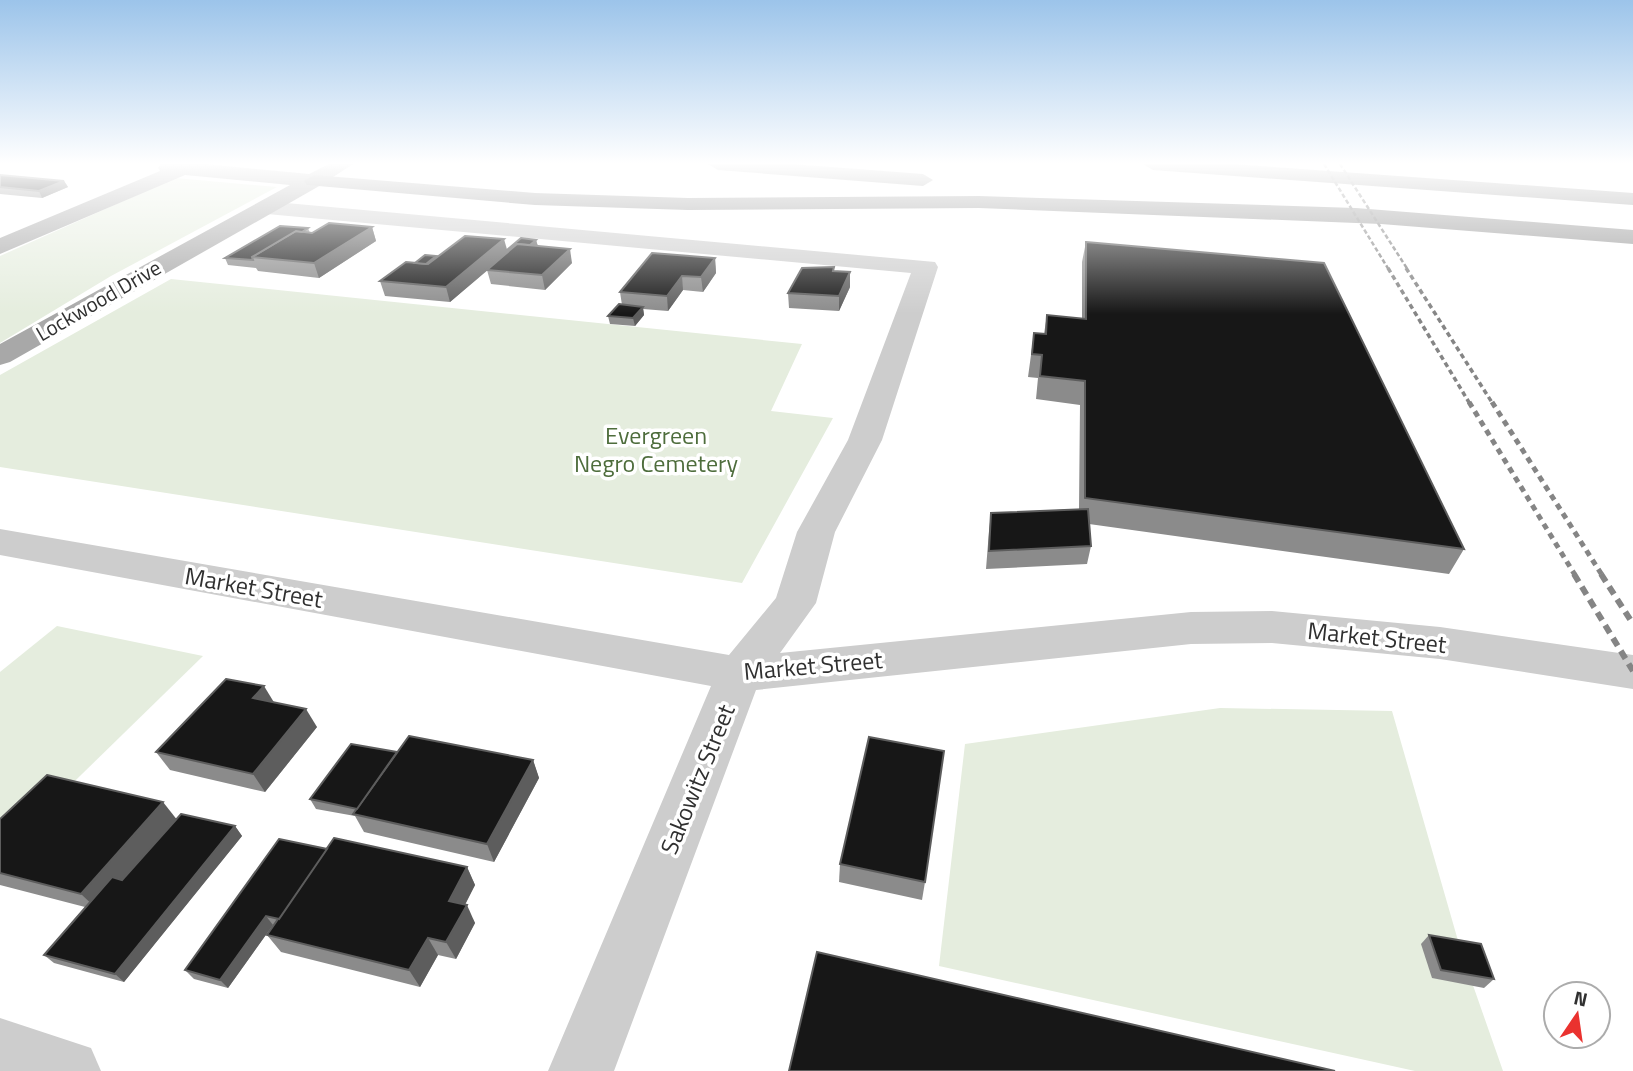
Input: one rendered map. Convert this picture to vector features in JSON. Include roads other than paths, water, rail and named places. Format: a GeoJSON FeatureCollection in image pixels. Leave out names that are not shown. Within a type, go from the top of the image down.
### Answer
{"type":"FeatureCollection","features":[{"type":"Feature","properties":{"kind":"highway"},"geometry":{"type":"LineString","coordinates":[[1300,214],[1381,217]]}},
{"type":"Feature","properties":{"kind":"highway"},"geometry":{"type":"LineString","coordinates":[[1343,214],[1633,237]]}},
{"type":"Feature","properties":{"kind":"main road"},"geometry":{"type":"LineString","coordinates":[[0,247],[77,214]]}},
{"type":"Feature","properties":{"kind":"main road","name":"Lockwood Drive"},"geometry":{"type":"LineString","coordinates":[[0,356],[253,214]]}},
{"type":"Feature","properties":{"kind":"street","name":"Sakowitz Street"},"geometry":{"type":"LineString","coordinates":[[331,214],[926,267],[865,440],[816,532],[795,603],[739,674],[580,1071]]}},
{"type":"Feature","properties":{"kind":"street","name":"Market Street"},"geometry":{"type":"LineString","coordinates":[[0,542],[739,674],[1178,629],[1245,627],[1356,633],[1633,672]]}},
{"type":"Feature","properties":{"kind":"street"},"geometry":{"type":"LineString","coordinates":[[0,1050],[68,1071]]}},
{"type":"Feature","properties":{"kind":"railway"},"geometry":{"type":"LineString","coordinates":[[1355,214],[1389,270]]}},
{"type":"Feature","properties":{"kind":"railway"},"geometry":{"type":"LineString","coordinates":[[1372,214],[1408,270]]}},
{"type":"Feature","properties":{"kind":"railway"},"geometry":{"type":"LineString","coordinates":[[1388,268],[1470,404]]}},
{"type":"Feature","properties":{"kind":"railway"},"geometry":{"type":"LineString","coordinates":[[1406,268],[1493,404]]}},
{"type":"Feature","properties":{"kind":"railway"},"geometry":{"type":"LineString","coordinates":[[1469,402],[1575,575]]}},
{"type":"Feature","properties":{"kind":"railway"},"geometry":{"type":"LineString","coordinates":[[1492,402],[1602,575]]}},
{"type":"Feature","properties":{"kind":"railway"},"geometry":{"type":"LineString","coordinates":[[1574,574],[1633,671]]}},
{"type":"Feature","properties":{"kind":"railway"},"geometry":{"type":"LineString","coordinates":[[1601,574],[1633,624]]}},
{"type":"Feature","properties":{"kind":"park label","name":"Evergreen Negro Cemetery"},"geometry":{"type":"Point","coordinates":[656,449]}}]}
